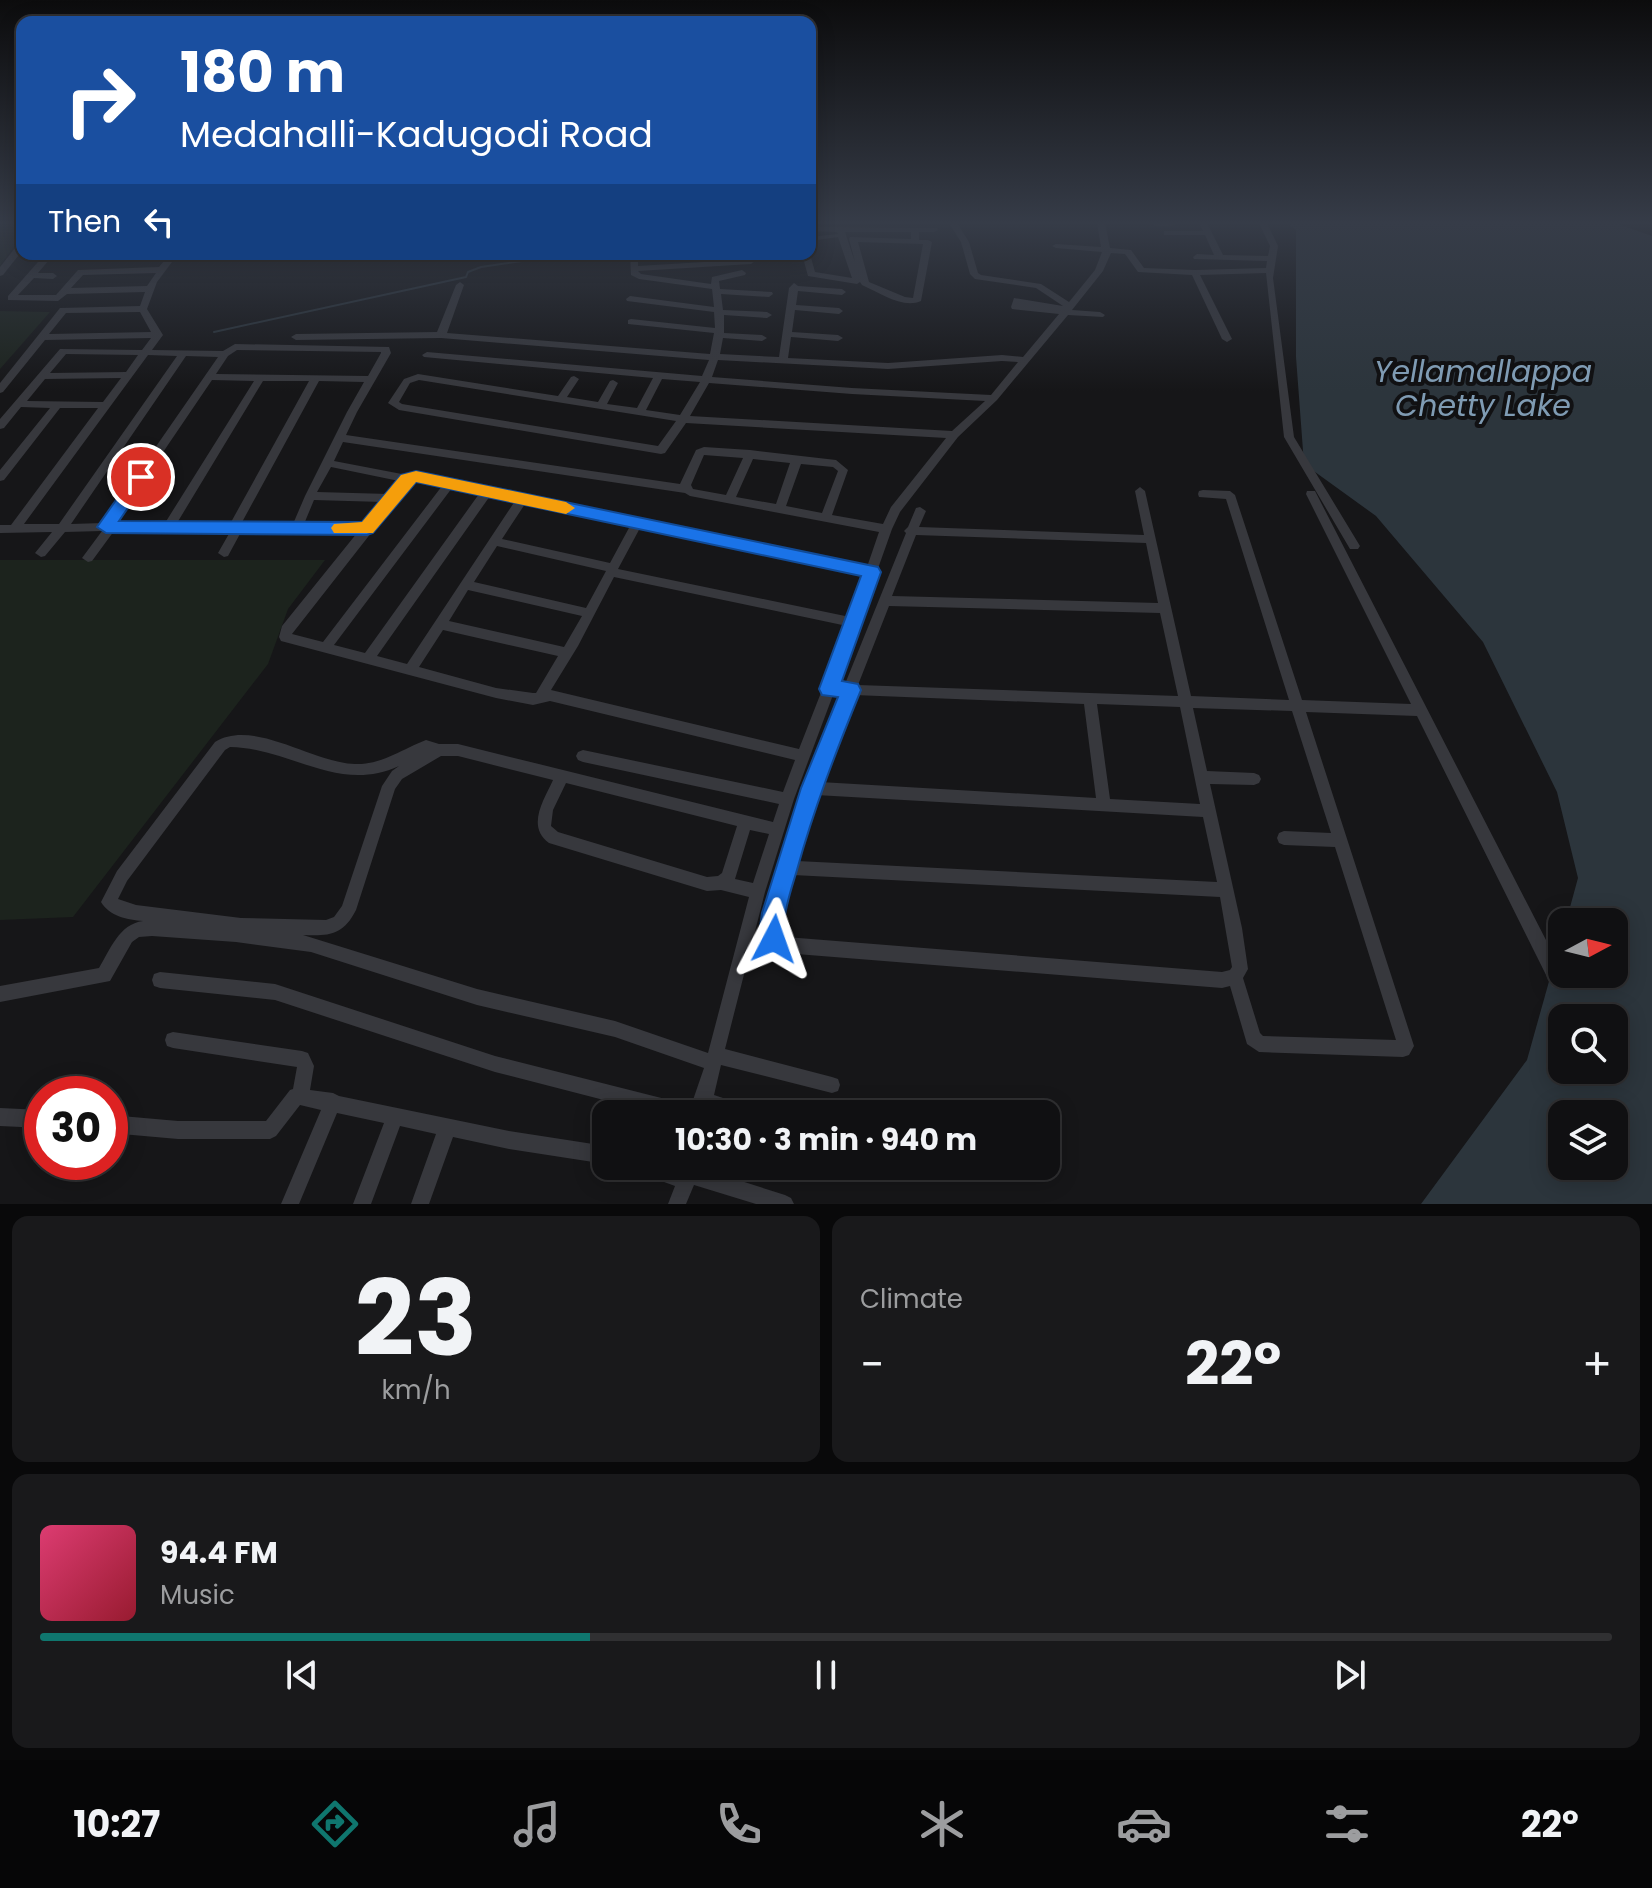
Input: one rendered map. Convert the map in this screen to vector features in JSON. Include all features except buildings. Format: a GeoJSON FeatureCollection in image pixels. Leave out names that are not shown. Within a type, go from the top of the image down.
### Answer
{"type":"FeatureCollection","features":[{"type":"Feature","properties":{"kind":"street"},"geometry":{"type":"LineString","coordinates":[[27,279],[11,298],[58,298],[75,279]]}},
{"type":"Feature","properties":{"kind":"street"},"geometry":{"type":"LineString","coordinates":[[14,529],[156,340],[156,333],[143,309],[156,279]]}},
{"type":"Feature","properties":{"kind":"street"},"geometry":{"type":"LineString","coordinates":[[656,279],[769,294]]}},
{"type":"Feature","properties":{"kind":"street"},"geometry":{"type":"LineString","coordinates":[[717,279],[719,333],[714,357],[683,419],[661,450],[399,407],[392,400],[410,378],[418,377],[683,419],[954,435]]}},
{"type":"Feature","properties":{"kind":"street"},"geometry":{"type":"LineString","coordinates":[[864,279],[865,283],[903,300],[917,301],[921,279]]}},
{"type":"Feature","properties":{"kind":"street"},"geometry":{"type":"LineString","coordinates":[[993,279],[1038,286],[1067,309]]}},
{"type":"Feature","properties":{"kind":"street"},"geometry":{"type":"LineString","coordinates":[[701,1100],[787,799],[895,510],[954,435],[994,398],[1092,279]]}},
{"type":"Feature","properties":{"kind":"street"},"geometry":{"type":"LineString","coordinates":[[1198,279],[1227,339]]}},
{"type":"Feature","properties":{"kind":"street"},"geometry":{"type":"LineString","coordinates":[[1270,279],[1289,437],[1354,546]]}},
{"type":"Feature","properties":{"kind":"street"},"geometry":{"type":"LineString","coordinates":[[441,335],[460,285]]}},
{"type":"Feature","properties":{"kind":"street"},"geometry":{"type":"LineString","coordinates":[[783,359],[793,287],[842,292]]}},
{"type":"Feature","properties":{"kind":"street"},"geometry":{"type":"LineString","coordinates":[[64,292],[150,289]]}},
{"type":"Feature","properties":{"kind":"street"},"geometry":{"type":"LineString","coordinates":[[0,390],[63,310],[71,297],[64,292]]}},
{"type":"Feature","properties":{"kind":"street"},"geometry":{"type":"LineString","coordinates":[[630,299],[767,315]]}},
{"type":"Feature","properties":{"kind":"street"},"geometry":{"type":"LineString","coordinates":[[1016,304],[1100,315]]}},
{"type":"Feature","properties":{"kind":"street"},"geometry":{"type":"LineString","coordinates":[[790,307],[839,311]]}},
{"type":"Feature","properties":{"kind":"street"},"geometry":{"type":"LineString","coordinates":[[63,310],[143,309]]}},
{"type":"Feature","properties":{"kind":"street"},"geometry":{"type":"LineString","coordinates":[[631,322],[762,338]]}},
{"type":"Feature","properties":{"kind":"street"},"geometry":{"type":"LineString","coordinates":[[42,337],[156,333]]}},
{"type":"Feature","properties":{"kind":"street"},"geometry":{"type":"LineString","coordinates":[[786,334],[838,338]]}},
{"type":"Feature","properties":{"kind":"street"},"geometry":{"type":"LineString","coordinates":[[296,337],[441,335],[714,357],[888,366],[1002,358],[1026,360]]}},
{"type":"Feature","properties":{"kind":"street"},"geometry":{"type":"LineString","coordinates":[[88,558],[225,354],[235,347],[245,346],[386,349],[297,527]]}},
{"type":"Feature","properties":{"kind":"street"},"geometry":{"type":"LineString","coordinates":[[595,367],[606,347]]}},
{"type":"Feature","properties":{"kind":"street"},"geometry":{"type":"LineString","coordinates":[[0,426],[63,351],[225,354]]}},
{"type":"Feature","properties":{"kind":"street"},"geometry":{"type":"LineString","coordinates":[[41,553],[183,354]]}},
{"type":"Feature","properties":{"kind":"street"},"geometry":{"type":"LineString","coordinates":[[427,355],[595,367],[704,381],[994,398]]}},
{"type":"Feature","properties":{"kind":"street"},"geometry":{"type":"LineString","coordinates":[[887,393],[888,366]]}},
{"type":"Feature","properties":{"kind":"street"},"geometry":{"type":"LineString","coordinates":[[639,413],[660,374]]}},
{"type":"Feature","properties":{"kind":"street"},"geometry":{"type":"LineString","coordinates":[[42,376],[130,375]]}},
{"type":"Feature","properties":{"kind":"street"},"geometry":{"type":"LineString","coordinates":[[210,377],[372,379]]}},
{"type":"Feature","properties":{"kind":"street"},"geometry":{"type":"LineString","coordinates":[[169,527],[260,378]]}},
{"type":"Feature","properties":{"kind":"street"},"geometry":{"type":"LineString","coordinates":[[224,553],[315,379]]}},
{"type":"Feature","properties":{"kind":"street"},"geometry":{"type":"LineString","coordinates":[[560,401],[574,379]]}},
{"type":"Feature","properties":{"kind":"street"},"geometry":{"type":"LineString","coordinates":[[600,407],[613,383]]}},
{"type":"Feature","properties":{"kind":"street"},"geometry":{"type":"LineString","coordinates":[[18,404],[107,405]]}},
{"type":"Feature","properties":{"kind":"street"},"geometry":{"type":"LineString","coordinates":[[0,477],[58,404]]}},
{"type":"Feature","properties":{"kind":"street"},"geometry":{"type":"LineString","coordinates":[[340,438],[686,489],[886,529]]}},
{"type":"Feature","properties":{"kind":"street"},"geometry":{"type":"LineString","coordinates":[[686,489],[700,453],[710,450],[836,464],[843,470],[826,517]]}},
{"type":"Feature","properties":{"kind":"street"},"geometry":{"type":"LineString","coordinates":[[730,498],[750,454]]}},
{"type":"Feature","properties":{"kind":"street"},"geometry":{"type":"LineString","coordinates":[[780,508],[797,459]]}},
{"type":"Feature","properties":{"kind":"street"},"geometry":{"type":"LineString","coordinates":[[328,463],[407,479],[416,477],[872,572]]}},
{"type":"Feature","properties":{"kind":"street"},"geometry":{"type":"LineString","coordinates":[[407,479],[286,630],[285,637],[496,693],[533,699],[550,695],[802,756]]}},
{"type":"Feature","properties":{"kind":"street"},"geometry":{"type":"LineString","coordinates":[[325,648],[449,485]]}},
{"type":"Feature","properties":{"kind":"street"},"geometry":{"type":"LineString","coordinates":[[920,511],[811,788],[771,927],[774,939],[784,945],[1222,980],[1235,977],[1240,969],[1140,491]]}},
{"type":"Feature","properties":{"kind":"street"},"geometry":{"type":"LineString","coordinates":[[368,659],[486,493]]}},
{"type":"Feature","properties":{"kind":"street"},"geometry":{"type":"LineString","coordinates":[[1203,494],[1230,495],[1406,1046],[1403,1049],[1259,1044],[1253,1038],[1235,977]]}},
{"type":"Feature","properties":{"kind":"street"},"geometry":{"type":"LineString","coordinates":[[1311,494],[1548,962]]}},
{"type":"Feature","properties":{"kind":"street"},"geometry":{"type":"LineString","coordinates":[[310,496],[391,498]]}},
{"type":"Feature","properties":{"kind":"street"},"geometry":{"type":"LineString","coordinates":[[410,670],[522,499]]}},
{"type":"Feature","properties":{"kind":"street"},"geometry":{"type":"LineString","coordinates":[[540,697],[637,523]]}},
{"type":"Feature","properties":{"kind":"street"},"geometry":{"type":"LineString","coordinates":[[0,529],[367,529]]}},
{"type":"Feature","properties":{"kind":"street"},"geometry":{"type":"LineString","coordinates":[[910,531],[1149,539]]}},
{"type":"Feature","properties":{"kind":"street"},"geometry":{"type":"LineString","coordinates":[[494,541],[854,623]]}},
{"type":"Feature","properties":{"kind":"street"},"geometry":{"type":"LineString","coordinates":[[465,585],[589,613]]}},
{"type":"Feature","properties":{"kind":"street"},"geometry":{"type":"LineString","coordinates":[[884,601],[1163,608]]}},
{"type":"Feature","properties":{"kind":"street"},"geometry":{"type":"LineString","coordinates":[[440,624],[567,653]]}},
{"type":"Feature","properties":{"kind":"street"},"geometry":{"type":"LineString","coordinates":[[829,689],[1418,710]]}},
{"type":"Feature","properties":{"kind":"street"},"geometry":{"type":"LineString","coordinates":[[1090,699],[1104,806]]}},
{"type":"Feature","properties":{"kind":"street"},"geometry":{"type":"LineString","coordinates":[[439,750],[397,775],[389,786],[354,894],[339,922],[327,928],[241,926],[136,913],[109,902],[122,876],[220,746],[228,741],[288,752],[354,771],[386,766],[426,746],[458,750],[778,830]]}},
{"type":"Feature","properties":{"kind":"street"},"geometry":{"type":"LineString","coordinates":[[583,756],[787,799]]}},
{"type":"Feature","properties":{"kind":"street"},"geometry":{"type":"LineString","coordinates":[[562,776],[545,818],[547,833],[554,838],[707,884],[721,883],[758,892]]}},
{"type":"Feature","properties":{"kind":"street"},"geometry":{"type":"LineString","coordinates":[[1201,777],[1254,779]]}},
{"type":"Feature","properties":{"kind":"street"},"geometry":{"type":"LineString","coordinates":[[811,788],[1208,811]]}},
{"type":"Feature","properties":{"kind":"street"},"geometry":{"type":"LineString","coordinates":[[721,883],[728,877],[745,822]]}},
{"type":"Feature","properties":{"kind":"street"},"geometry":{"type":"LineString","coordinates":[[1284,838],[1341,840]]}},
{"type":"Feature","properties":{"kind":"street"},"geometry":{"type":"LineString","coordinates":[[786,868],[1225,890]]}},
{"type":"Feature","properties":{"kind":"street"},"geometry":{"type":"LineString","coordinates":[[0,994],[104,975],[127,937],[136,930],[152,928],[236,934],[311,944],[477,997],[615,1029],[714,1059],[832,1085]]}},
{"type":"Feature","properties":{"kind":"street"},"geometry":{"type":"LineString","coordinates":[[160,980],[275,992],[495,1064],[657,1100]]}},
{"type":"Feature","properties":{"kind":"street"},"geometry":{"type":"LineString","coordinates":[[173,1040],[302,1059],[306,1066],[300,1096]]}},
{"type":"Feature","properties":{"kind":"street"},"geometry":{"type":"LineString","coordinates":[[128,1126],[178,1130],[270,1130],[292,1100],[300,1096],[509,1140],[592,1153]]}},
{"type":"Feature","properties":{"kind":"street"},"geometry":{"type":"LineString","coordinates":[[290,1204],[333,1102]]}},
{"type":"Feature","properties":{"kind":"street"},"geometry":{"type":"LineString","coordinates":[[362,1204],[395,1116]]}},
{"type":"Feature","properties":{"kind":"street"},"geometry":{"type":"LineString","coordinates":[[0,1117],[24,1118]]}},
{"type":"Feature","properties":{"kind":"street"},"geometry":{"type":"LineString","coordinates":[[420,1204],[448,1126]]}},
{"type":"Feature","properties":{"kind":"street"},"geometry":{"type":"LineString","coordinates":[[677,1204],[686,1180]]}},
{"type":"Feature","properties":{"kind":"street"},"geometry":{"type":"LineString","coordinates":[[707,1180],[785,1204]]}},
{"type":"Feature","properties":{"kind":"shaded area"},"geometry":{"type":"Polygon","coordinates":[[[0,311],[50,312],[0,369],[0,311]]]}},
{"type":"Feature","properties":{"kind":"shaded area"},"geometry":{"type":"Polygon","coordinates":[[[0,560],[325,560],[288,609],[268,664],[73,917],[0,920],[0,560]]]}},
{"type":"Feature","properties":{"kind":"water","name":"Yellamallappa Chetty Lake"},"geometry":{"type":"Polygon","coordinates":[[[1296,279],[1652,279],[1652,1204],[1421,1204],[1527,1060],[1548,985],[1548,988],[1628,988],[1628,908],[1570,908],[1578,878],[1557,792],[1483,642],[1376,516],[1304,464],[1296,357],[1296,279]]]}},
{"type":"Feature","properties":{"kind":"waterway"},"geometry":{"type":"LineString","coordinates":[[214,332],[456,279]]}},
{"type":"Feature","properties":{"kind":"slow traffic"},"geometry":{"type":"LineString","coordinates":[[340,528],[367,529],[407,479],[416,477],[566,508]]}},
{"type":"Feature","properties":{"kind":"route"},"geometry":{"type":"LineString","coordinates":[[141,477],[106,527],[367,529],[407,479],[416,477],[872,572],[829,689],[851,690],[811,788],[786,868],[771,927],[774,939]]}}]}
